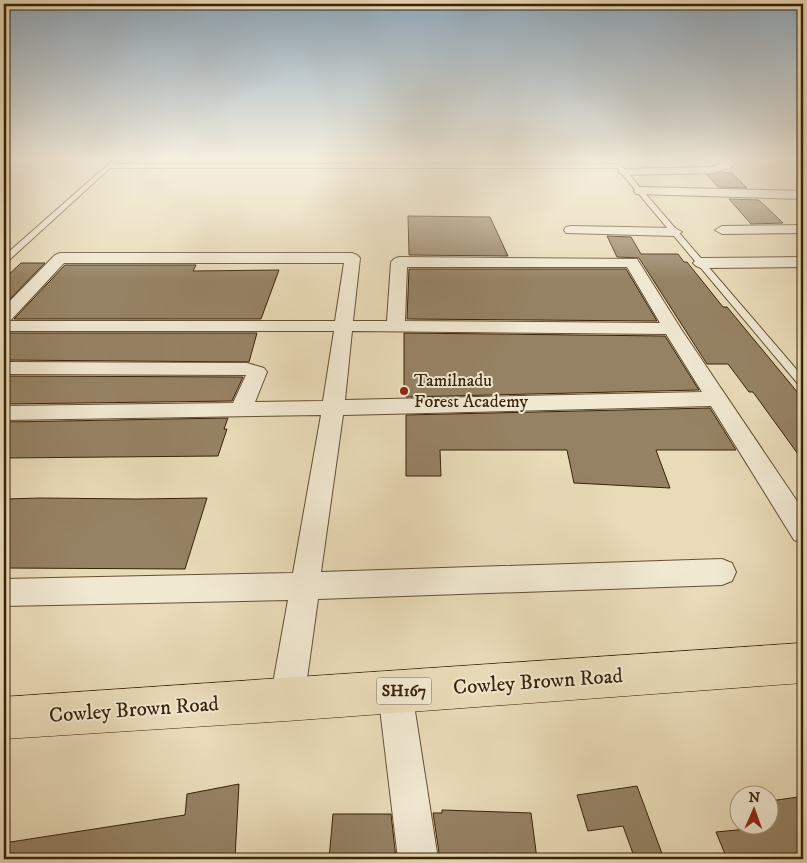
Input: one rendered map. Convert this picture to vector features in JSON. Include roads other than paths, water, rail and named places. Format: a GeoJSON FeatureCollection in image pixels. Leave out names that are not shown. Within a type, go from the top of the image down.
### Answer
{"type":"FeatureCollection","features":[{"type":"Feature","properties":{"kind":"main road","name":"Cowley Brown Road"},"geometry":{"type":"LineString","coordinates":[[4,718],[803,663]]}},
{"type":"Feature","properties":{"kind":"street"},"geometry":{"type":"LineString","coordinates":[[571,230],[675,232]]}},
{"type":"Feature","properties":{"kind":"street"},"geometry":{"type":"LineString","coordinates":[[722,230],[803,230]]}},
{"type":"Feature","properties":{"kind":"street"},"geometry":{"type":"LineString","coordinates":[[4,317],[60,258],[352,258],[333,408],[287,700]]}},
{"type":"Feature","properties":{"kind":"street"},"geometry":{"type":"LineString","coordinates":[[396,326],[399,262],[632,262],[672,329],[803,532]]}},
{"type":"Feature","properties":{"kind":"street"},"geometry":{"type":"LineString","coordinates":[[701,263],[803,262]]}},
{"type":"Feature","properties":{"kind":"street"},"geometry":{"type":"LineString","coordinates":[[4,326],[396,326],[672,329]]}},
{"type":"Feature","properties":{"kind":"street"},"geometry":{"type":"LineString","coordinates":[[4,368],[247,368],[257,372],[241,410]]}},
{"type":"Feature","properties":{"kind":"street"},"geometry":{"type":"LineString","coordinates":[[4,413],[241,410],[717,399]]}},
{"type":"Feature","properties":{"kind":"street"},"geometry":{"type":"LineString","coordinates":[[4,592],[306,586],[722,572]]}},
{"type":"Feature","properties":{"kind":"street"},"geometry":{"type":"LineString","coordinates":[[395,692],[418,859]]}},
{"type":"Feature","properties":{"kind":"lane"},"geometry":{"type":"LineString","coordinates":[[4,260],[71,200]]}},
{"type":"Feature","properties":{"kind":"lane"},"geometry":{"type":"LineString","coordinates":[[648,200],[803,383]]}},
{"type":"Feature","properties":{"kind":"place","name":"Tamilnadu Forest Academy"},"geometry":{"type":"Point","coordinates":[404,391]}}]}
